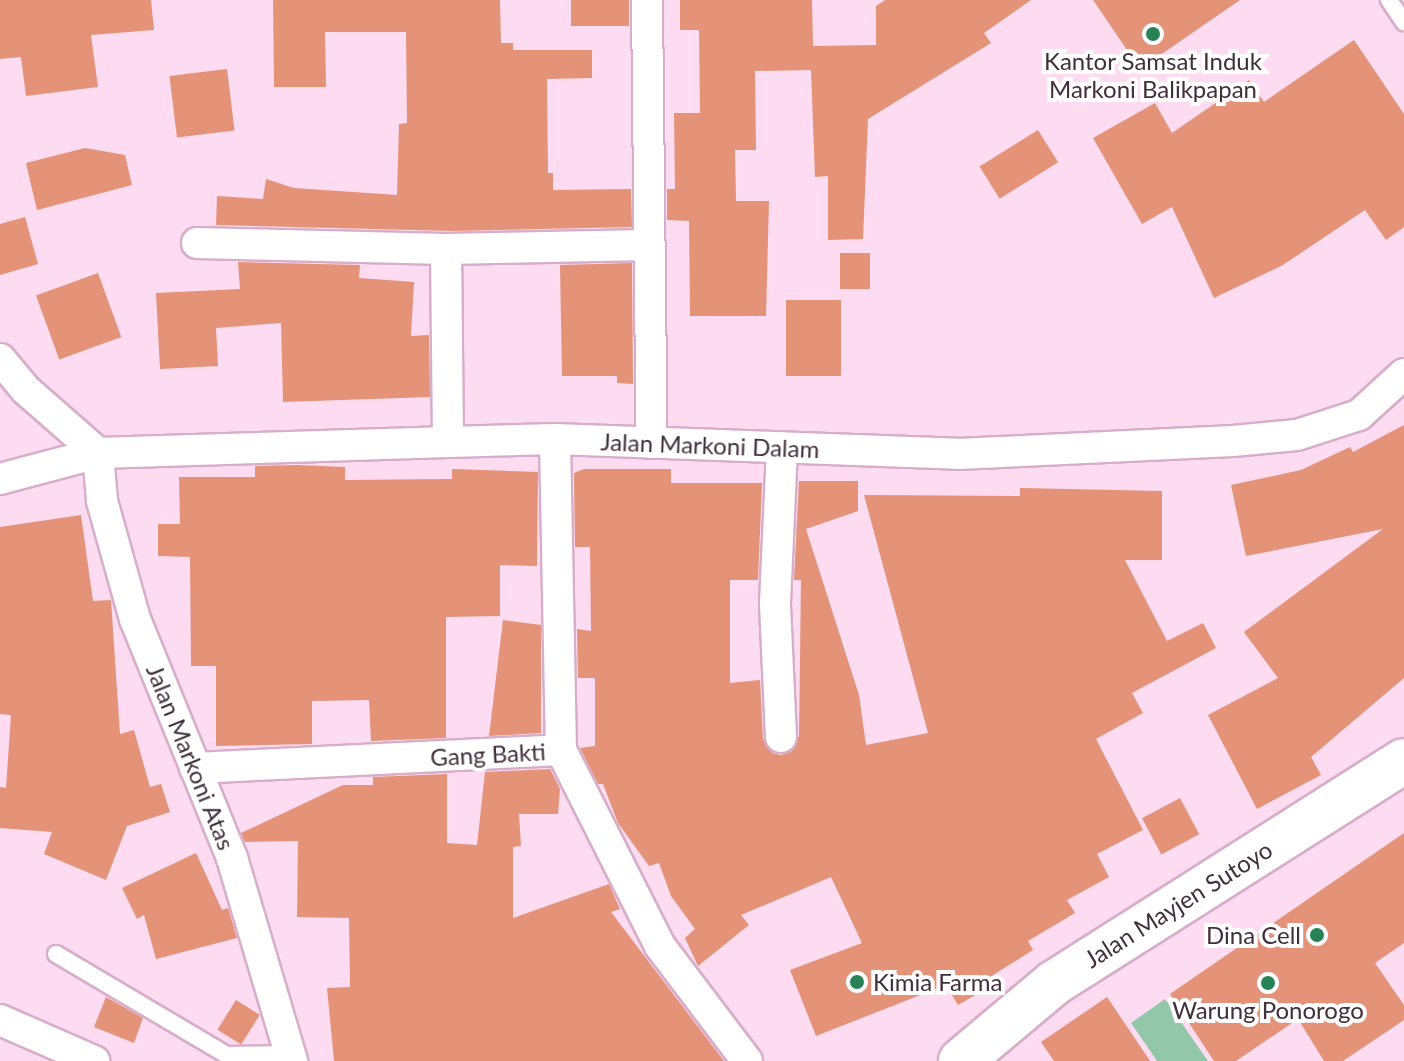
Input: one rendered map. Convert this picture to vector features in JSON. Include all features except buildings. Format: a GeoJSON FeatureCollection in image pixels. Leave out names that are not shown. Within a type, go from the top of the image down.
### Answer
{"type":"FeatureCollection","features":[{"type":"Feature","properties":{"kind":"main road","name":"Jalan Mayjen Sutoyo"},"geometry":{"type":"LineString","coordinates":[[961,1061],[1054,983],[1404,761]]}},
{"type":"Feature","properties":{"kind":"street"},"geometry":{"type":"LineString","coordinates":[[647,0],[652,443]]}},
{"type":"Feature","properties":{"kind":"street"},"geometry":{"type":"LineString","coordinates":[[197,243],[446,249],[648,245]]}},
{"type":"Feature","properties":{"kind":"street"},"geometry":{"type":"LineString","coordinates":[[446,249],[448,442]]}},
{"type":"Feature","properties":{"kind":"street"},"geometry":{"type":"LineString","coordinates":[[0,359],[26,390],[98,453]]}},
{"type":"Feature","properties":{"kind":"street","name":"Jalan Markoni Dalam"},"geometry":{"type":"LineString","coordinates":[[0,479],[65,466],[98,453],[555,439],[958,454],[1297,435],[1359,415],[1404,374]]}},
{"type":"Feature","properties":{"kind":"street"},"geometry":{"type":"LineString","coordinates":[[555,439],[561,750]]}},
{"type":"Feature","properties":{"kind":"street"},"geometry":{"type":"LineString","coordinates":[[781,737],[775,603],[782,447]]}},
{"type":"Feature","properties":{"kind":"street","name":"Jalan Markoni Atas"},"geometry":{"type":"LineString","coordinates":[[98,453],[102,501],[135,619],[232,858],[291,1057]]}},
{"type":"Feature","properties":{"kind":"street","name":"Gang Bakti"},"geometry":{"type":"LineString","coordinates":[[195,768],[561,750],[660,946],[747,1061]]}},
{"type":"Feature","properties":{"kind":"street"},"geometry":{"type":"LineString","coordinates":[[0,1020],[94,1061]]}},
{"type":"Feature","properties":{"kind":"lane"},"geometry":{"type":"LineString","coordinates":[[1389,0],[1404,22]]}},
{"type":"Feature","properties":{"kind":"lane"},"geometry":{"type":"LineString","coordinates":[[56,954],[227,1055],[291,1057]]}},
{"type":"Feature","properties":{"kind":"green space"},"geometry":{"type":"Polygon","coordinates":[[[1165,999],[1208,1061],[1157,1061],[1131,1023],[1165,999]]]}},
{"type":"Feature","properties":{"kind":"place","name":"Kantor Samsat Induk Markoni Balikpapan"},"geometry":{"type":"Point","coordinates":[1153,34]}},
{"type":"Feature","properties":{"kind":"place","name":"Dina Cell"},"geometry":{"type":"Point","coordinates":[1317,935]}},
{"type":"Feature","properties":{"kind":"place","name":"Kimia Farma"},"geometry":{"type":"Point","coordinates":[857,982]}},
{"type":"Feature","properties":{"kind":"place","name":"Warung Ponorogo"},"geometry":{"type":"Point","coordinates":[1268,983]}}]}
